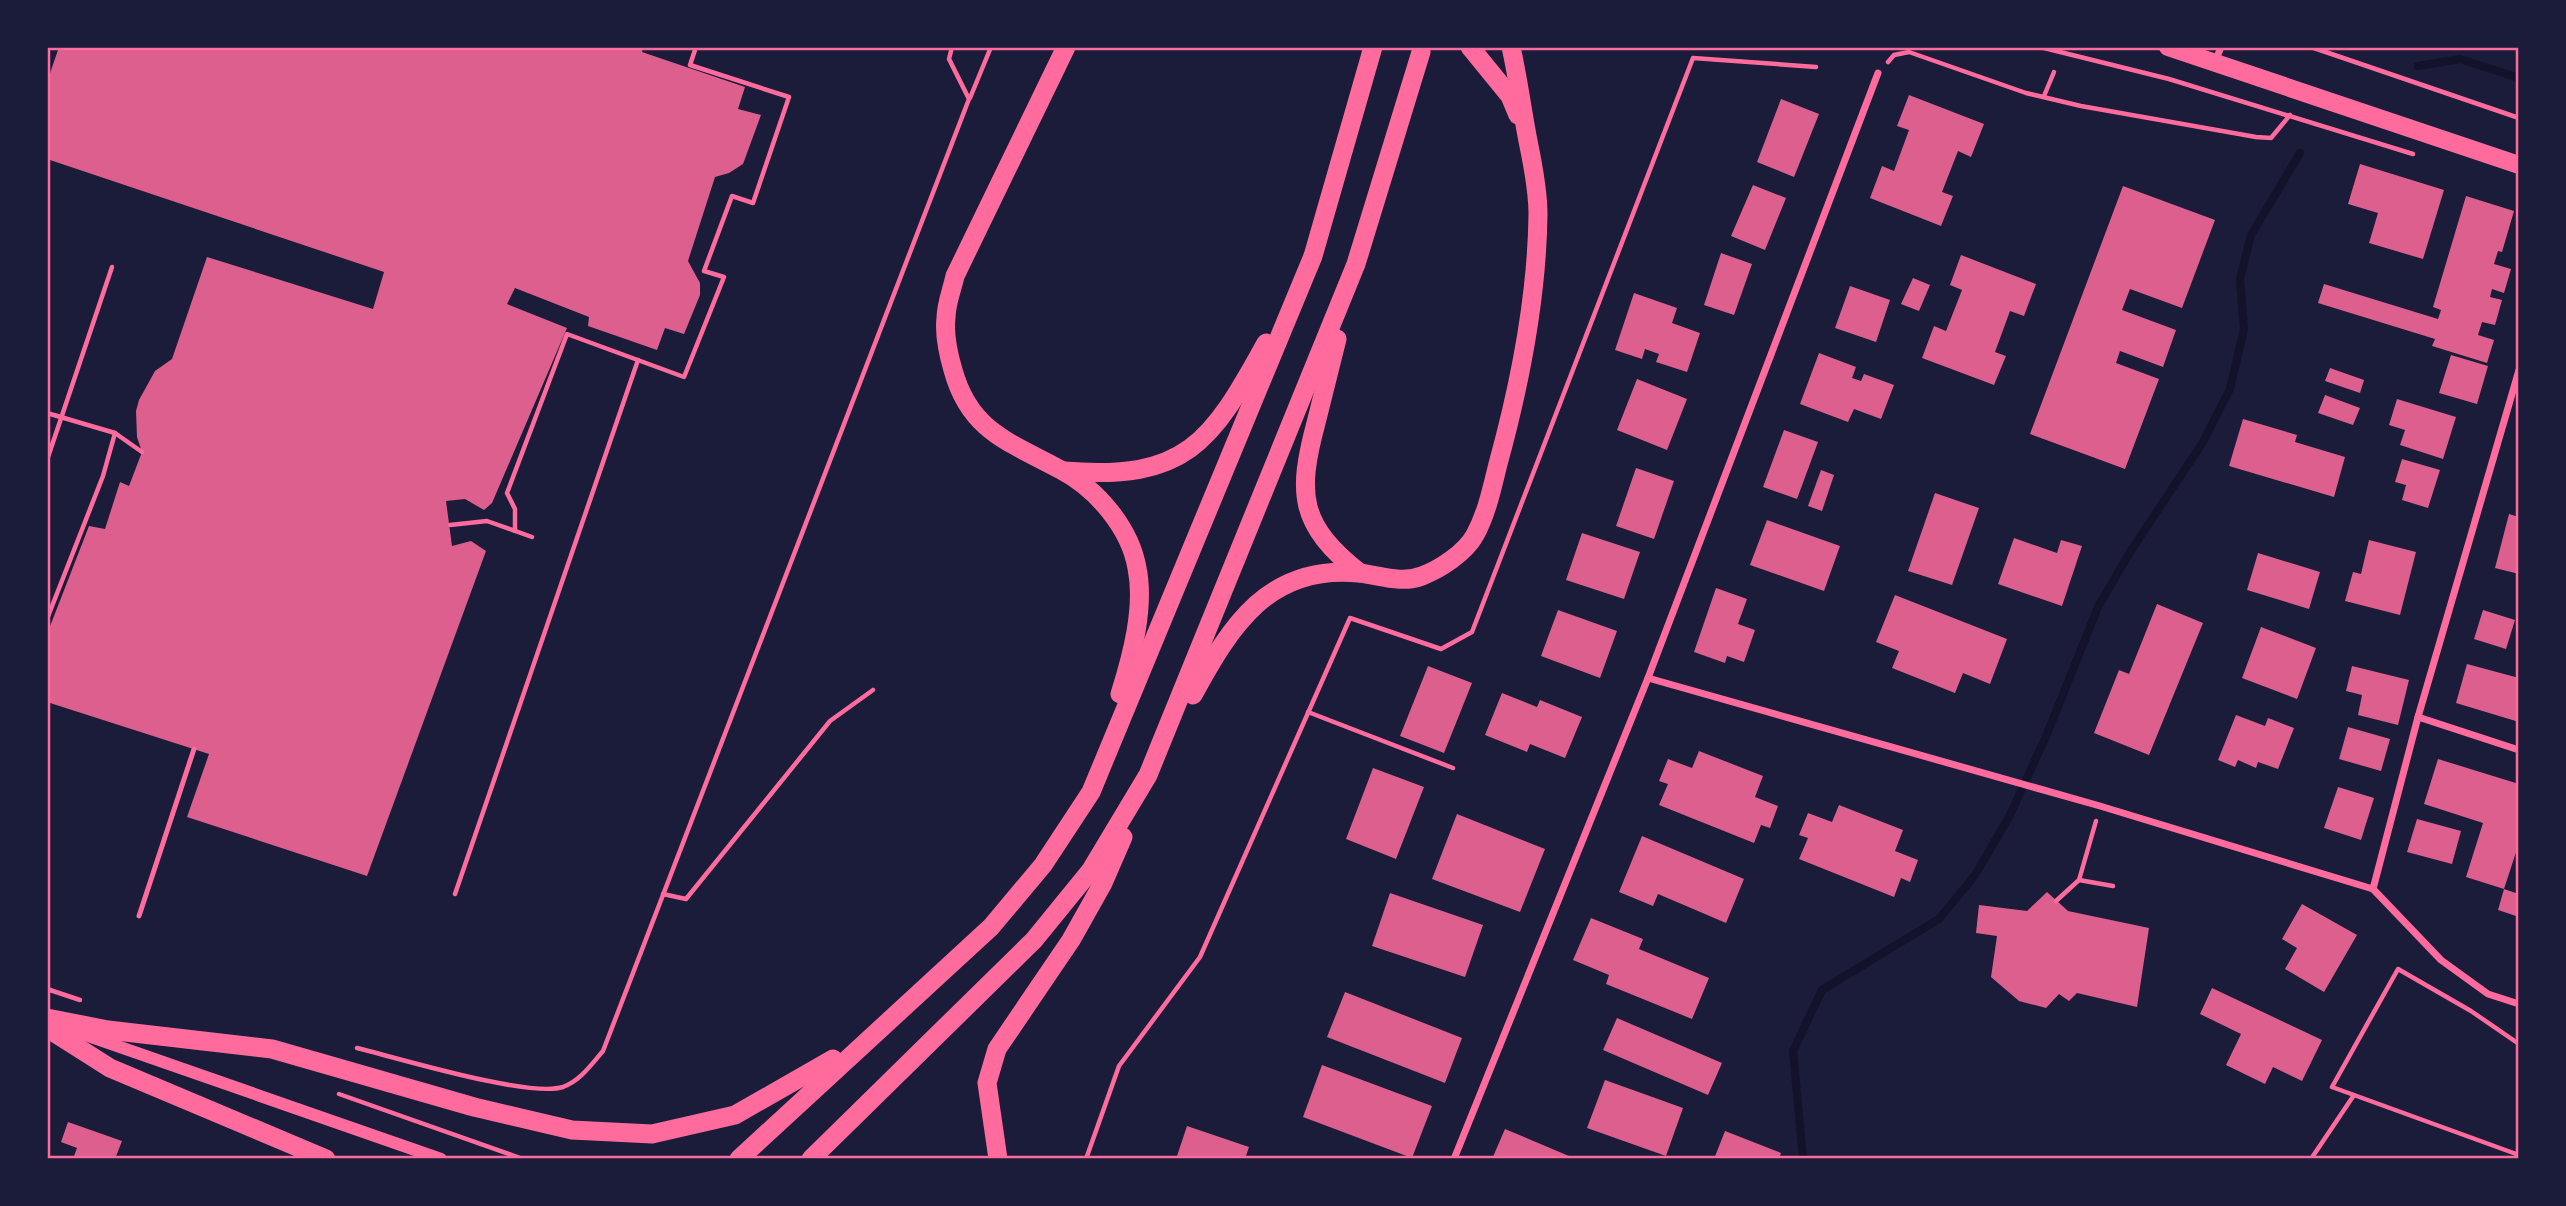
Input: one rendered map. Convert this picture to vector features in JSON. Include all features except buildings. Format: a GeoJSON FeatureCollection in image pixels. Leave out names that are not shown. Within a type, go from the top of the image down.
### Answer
{"type":"FeatureCollection","features":[{"type":"Feature","properties":{"kind":"highway"},"geometry":{"type":"LineString","coordinates":[[1066,47],[956,276],[946,316],[951,363],[968,408],[985,426],[1010,445],[1064,471],[1108,508],[1129,539],[1138,569],[1138,611],[1126,676],[1091,792]]}},
{"type":"Feature","properties":{"kind":"highway"},"geometry":{"type":"LineString","coordinates":[[738,1159],[991,927],[1043,865],[1091,792],[1313,256],[1373,47]]}},
{"type":"Feature","properties":{"kind":"highway"},"geometry":{"type":"LineString","coordinates":[[1470,47],[1490,68],[1510,96],[1528,139]]}},
{"type":"Feature","properties":{"kind":"highway"},"geometry":{"type":"LineString","coordinates":[[1482,47],[1490,68]]}},
{"type":"Feature","properties":{"kind":"highway"},"geometry":{"type":"LineString","coordinates":[[811,1159],[1034,940],[1091,870],[1152,769],[1200,681],[1249,610],[1263,596],[1286,582],[1331,573],[1360,573],[1389,579],[1420,577],[1449,561],[1474,537],[1485,510],[1507,430],[1528,321],[1538,213],[1511,47]]}},
{"type":"Feature","properties":{"kind":"highway"},"geometry":{"type":"LineString","coordinates":[[1360,573],[1334,553],[1320,534],[1305,492],[1304,468],[1356,264],[1421,52]]}},
{"type":"Feature","properties":{"kind":"highway"},"geometry":{"type":"LineString","coordinates":[[1064,471],[1109,475],[1141,471],[1179,456],[1208,433],[1234,400],[1313,256]]}},
{"type":"Feature","properties":{"kind":"highway"},"geometry":{"type":"LineString","coordinates":[[998,1159],[987,1083],[997,1049],[1071,940],[1103,883],[1152,769],[1356,264]]}},
{"type":"Feature","properties":{"kind":"highway"},"geometry":{"type":"LineString","coordinates":[[47,1020],[108,1030],[272,1049],[474,1107],[572,1130],[652,1134],[735,1115],[812,1072],[878,1030]]}},
{"type":"Feature","properties":{"kind":"highway"},"geometry":{"type":"LineString","coordinates":[[47,1028],[110,1068],[326,1159]]}},
{"type":"Feature","properties":{"kind":"main road"},"geometry":{"type":"LineString","coordinates":[[2168,47],[2218,55],[2519,165]]}},
{"type":"Feature","properties":{"kind":"street"},"geometry":{"type":"LineString","coordinates":[[1454,1159],[1648,678],[1878,73]]}},
{"type":"Feature","properties":{"kind":"street"},"geometry":{"type":"LineString","coordinates":[[2374,889],[2418,717],[2519,370]]}},
{"type":"Feature","properties":{"kind":"street"},"geometry":{"type":"LineString","coordinates":[[1648,678],[2053,792],[2374,889],[2441,960],[2488,994],[2519,1004]]}},
{"type":"Feature","properties":{"kind":"street"},"geometry":{"type":"LineString","coordinates":[[2418,717],[2519,750]]}},
{"type":"Feature","properties":{"kind":"street"},"geometry":{"type":"LineString","coordinates":[[47,1020],[441,1159]]}},
{"type":"Feature","properties":{"kind":"lane"},"geometry":{"type":"LineString","coordinates":[[139,916],[194,749]]}},
{"type":"Feature","properties":{"kind":"path"},"geometry":{"type":"LineString","coordinates":[[515,531],[515,509],[507,493],[567,334],[684,377],[724,277],[704,271],[732,196],[753,203],[789,97],[690,65],[696,47]]}},
{"type":"Feature","properties":{"kind":"path"},"geometry":{"type":"LineString","coordinates":[[952,47],[949,59],[969,99]]}},
{"type":"Feature","properties":{"kind":"path"},"geometry":{"type":"LineString","coordinates":[[344,1045],[532,1090],[562,1087],[583,1075],[603,1051],[991,47]]}},
{"type":"Feature","properties":{"kind":"path"},"geometry":{"type":"LineString","coordinates":[[1878,73],[1903,47]]}},
{"type":"Feature","properties":{"kind":"path"},"geometry":{"type":"LineString","coordinates":[[2040,47],[2169,79],[2366,139]]}},
{"type":"Feature","properties":{"kind":"path"},"geometry":{"type":"LineString","coordinates":[[2311,47],[2519,118]]}},
{"type":"Feature","properties":{"kind":"path"},"geometry":{"type":"LineString","coordinates":[[1894,55],[1909,52],[1924,55],[1998,84],[2081,106],[2256,137],[2271,138],[2290,115]]}},
{"type":"Feature","properties":{"kind":"path"},"geometry":{"type":"LineString","coordinates":[[2044,96],[2054,72]]}},
{"type":"Feature","properties":{"kind":"path"},"geometry":{"type":"LineString","coordinates":[[47,460],[112,267]]}},
{"type":"Feature","properties":{"kind":"path"},"geometry":{"type":"LineString","coordinates":[[455,894],[638,360]]}},
{"type":"Feature","properties":{"kind":"path"},"geometry":{"type":"LineString","coordinates":[[47,413],[115,433],[142,452]]}},
{"type":"Feature","properties":{"kind":"path"},"geometry":{"type":"LineString","coordinates":[[47,619],[103,476],[115,433]]}},
{"type":"Feature","properties":{"kind":"path"},"geometry":{"type":"LineString","coordinates":[[450,525],[486,521],[532,537]]}},
{"type":"Feature","properties":{"kind":"path"},"geometry":{"type":"LineString","coordinates":[[663,894],[686,899],[830,721],[873,690]]}},
{"type":"Feature","properties":{"kind":"path"},"geometry":{"type":"LineString","coordinates":[[1308,712],[1453,768]]}},
{"type":"Feature","properties":{"kind":"path"},"geometry":{"type":"LineString","coordinates":[[2056,901],[2079,880],[2095,826]]}},
{"type":"Feature","properties":{"kind":"path"},"geometry":{"type":"LineString","coordinates":[[2079,880],[2113,886]]}},
{"type":"Feature","properties":{"kind":"path"},"geometry":{"type":"LineString","coordinates":[[2519,1044],[2460,1004],[2398,969],[2332,1087],[2519,1155]]}},
{"type":"Feature","properties":{"kind":"path"},"geometry":{"type":"LineString","coordinates":[[47,989],[89,1003]]}},
{"type":"Feature","properties":{"kind":"path"},"geometry":{"type":"LineString","coordinates":[[2311,1159],[2354,1095]]}},
{"type":"Feature","properties":{"kind":"waterway"},"geometry":{"type":"LineString","coordinates":[[2418,66],[2460,59],[2519,78]]}},
{"type":"Feature","properties":{"kind":"waterway"},"geometry":{"type":"LineString","coordinates":[[1803,1159],[1793,1051],[1822,990],[1939,919],[1975,875],[2010,815],[2047,734],[2098,607],[2130,552],[2203,442],[2230,389],[2244,329],[2240,279],[2251,235],[2300,153]]}}]}
